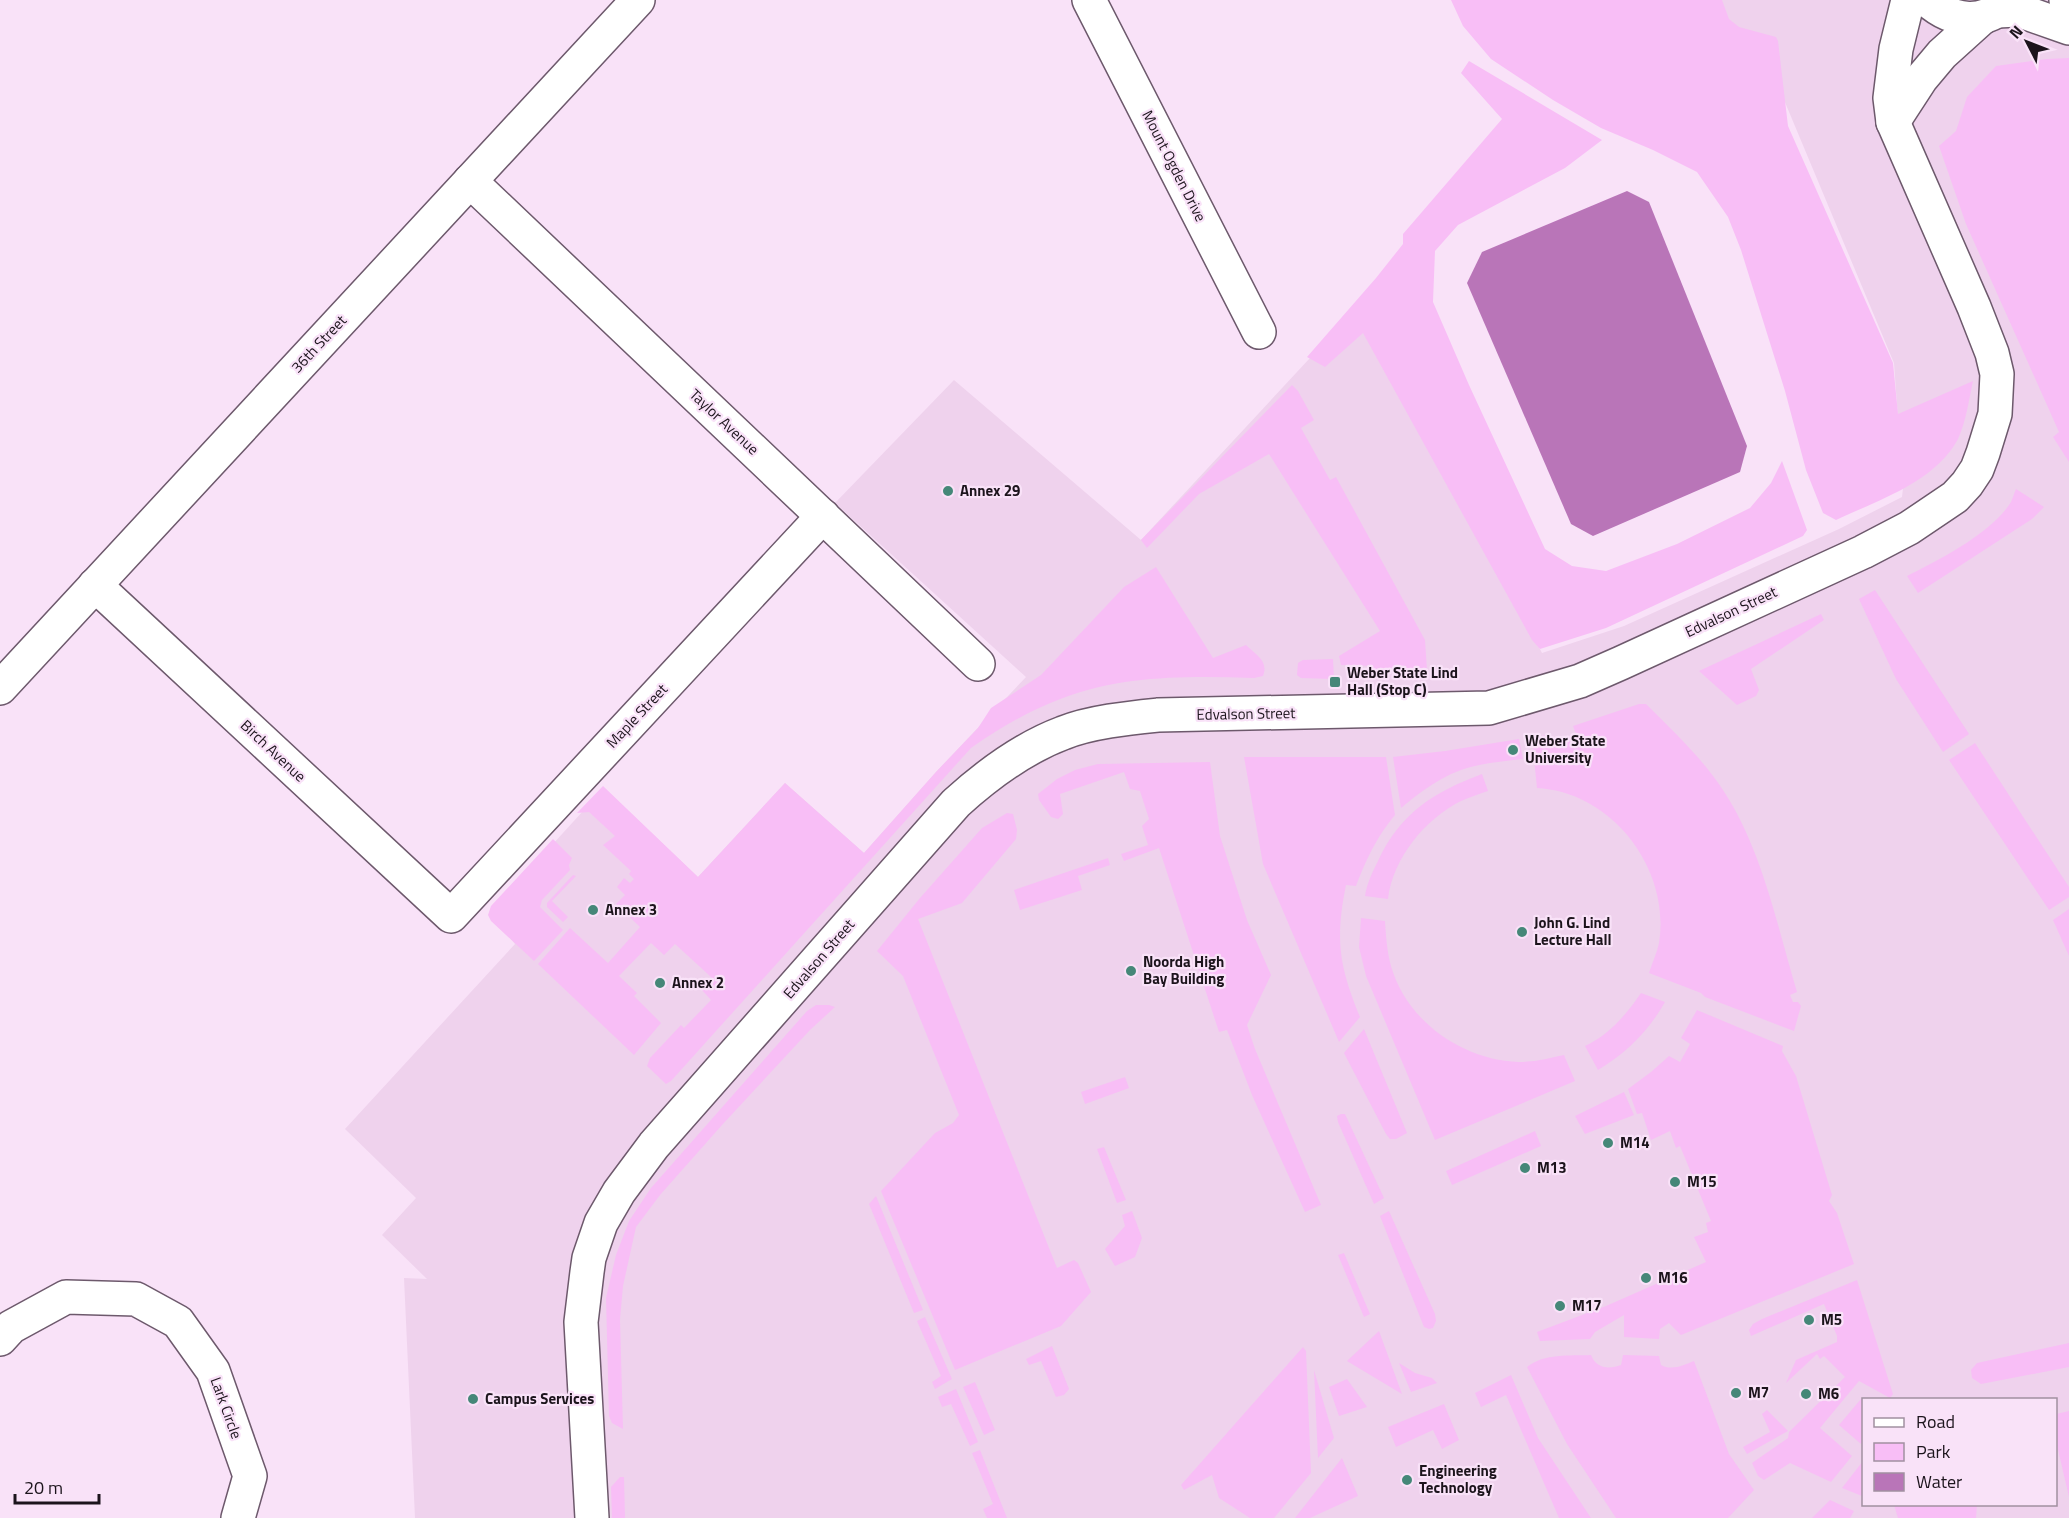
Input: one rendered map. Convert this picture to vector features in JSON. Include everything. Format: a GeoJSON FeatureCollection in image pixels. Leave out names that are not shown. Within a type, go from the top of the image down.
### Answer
{"type":"FeatureCollection","features":[{"type":"Feature","properties":{"kind":"street","name":"36th Street"},"geometry":{"type":"LineString","coordinates":[[0,688],[638,0]]}},
{"type":"Feature","properties":{"kind":"street","name":"Mount Ogden Drive"},"geometry":{"type":"LineString","coordinates":[[1089,0],[1259,332]]}},
{"type":"Feature","properties":{"kind":"street","name":"Edvalson Street"},"geometry":{"type":"LineString","coordinates":[[592,1518],[581,1322],[589,1258],[602,1223],[619,1192],[654,1145],[957,803],[1007,761],[1064,732],[1132,717],[1489,708],[1571,684],[1622,663],[1863,552],[1940,508],[1967,484],[1977,469],[1995,414],[1997,375],[1992,352],[1974,307],[1893,122],[1890,98],[1896,49],[1908,0]]}},
{"type":"Feature","properties":{"kind":"street"},"geometry":{"type":"LineString","coordinates":[[1927,0],[1938,10],[1952,17],[1967,19],[1996,10],[2018,10],[2069,28]]}},
{"type":"Feature","properties":{"kind":"street"},"geometry":{"type":"LineString","coordinates":[[1893,122],[1921,79],[1942,54],[1996,10]]}},
{"type":"Feature","properties":{"kind":"street","name":"Taylor Avenue"},"geometry":{"type":"LineString","coordinates":[[470,181],[978,664]]}},
{"type":"Feature","properties":{"kind":"street","name":"Maple Street"},"geometry":{"type":"LineString","coordinates":[[451,916],[823,516]]}},
{"type":"Feature","properties":{"kind":"street","name":"Birch Avenue"},"geometry":{"type":"LineString","coordinates":[[95,585],[451,916]]}},
{"type":"Feature","properties":{"kind":"street","name":"Lark Circle"},"geometry":{"type":"LineString","coordinates":[[0,1339],[11,1327],[66,1297],[136,1299],[178,1322],[213,1371],[250,1476],[238,1518]]}},
{"type":"Feature","properties":{"kind":"shaded area","name":"Weber State University"},"geometry":{"type":"Polygon","coordinates":[[[1462,0],[2069,0],[2069,1518],[415,1518],[404,1278],[427,1279],[382,1235],[416,1198],[345,1129],[515,944],[490,913],[604,788],[698,877],[785,783],[864,853],[936,772],[1026,677],[835,503],[954,380],[1141,540],[1362,302],[1542,653],[1624,626],[1839,529],[1902,497],[1905,471],[1894,363],[1759,40],[1462,0]]]}},
{"type":"Feature","properties":{"kind":"green space"},"geometry":{"type":"Polygon","coordinates":[[[1451,0],[1722,0],[1729,19],[1739,27],[1776,37],[1788,126],[1893,363],[1898,414],[1973,381],[1961,432],[1948,454],[1920,479],[1887,497],[1836,520],[1823,513],[1806,470],[1785,391],[1741,250],[1728,217],[1697,172],[1601,128],[1491,59],[1463,26],[1451,0]]]}},
{"type":"Feature","properties":{"kind":"green space"},"geometry":{"type":"Polygon","coordinates":[[[2069,58],[2069,462],[2053,437],[2059,432],[1966,224],[1939,146],[1956,131],[1967,97],[1996,66],[2069,58]]]}},
{"type":"Feature","properties":{"kind":"green space"},"geometry":{"type":"Polygon","coordinates":[[[1469,61],[1602,140],[1565,168],[1458,225],[1435,251],[1433,302],[1545,549],[1572,566],[1606,571],[1677,544],[1750,508],[1771,483],[1782,461],[1807,530],[1803,536],[1606,628],[1540,649],[1532,640],[1363,333],[1325,367],[1307,357],[1403,244],[1403,234],[1502,119],[1461,73],[1469,61]]]}},
{"type":"Feature","properties":{"kind":"green space"},"geometry":{"type":"Polygon","coordinates":[[[1292,385],[1298,391],[1314,420],[1301,428],[1330,480],[1336,477],[1425,640],[1427,670],[1373,674],[1373,666],[1341,665],[1339,656],[1380,631],[1269,454],[1199,494],[1147,548],[1141,540],[1292,385]]]}},
{"type":"Feature","properties":{"kind":"green space"},"geometry":{"type":"Polygon","coordinates":[[[2016,489],[2044,507],[2032,519],[1918,593],[1907,576],[1949,554],[1978,535],[2002,513],[2011,502],[2016,489]]]}},
{"type":"Feature","properties":{"kind":"green space"},"geometry":{"type":"Polygon","coordinates":[[[1156,567],[1213,658],[1246,645],[1263,662],[1263,676],[1254,678],[1181,677],[1133,681],[1086,690],[1027,714],[971,748],[671,1081],[666,1084],[647,1066],[650,1058],[681,1025],[684,1028],[711,1000],[701,989],[711,977],[675,944],[664,955],[651,943],[619,976],[637,993],[634,996],[661,1023],[634,1055],[538,964],[570,928],[608,963],[640,927],[616,904],[625,895],[617,887],[624,878],[630,883],[634,879],[629,874],[631,871],[603,845],[615,836],[589,812],[577,813],[603,786],[698,877],[785,783],[864,853],[978,728],[991,708],[1041,675],[1124,587],[1156,567]]]}},
{"type":"Feature","properties":{"kind":"green space"},"geometry":{"type":"Polygon","coordinates":[[[1875,590],[1969,734],[1943,752],[1896,679],[1859,599],[1875,590]]]}},
{"type":"Feature","properties":{"kind":"green space"},"geometry":{"type":"Polygon","coordinates":[[[1821,614],[1824,620],[1751,669],[1759,690],[1756,696],[1737,705],[1699,671],[1821,614]]]}},
{"type":"Feature","properties":{"kind":"green space"},"geometry":{"type":"Polygon","coordinates":[[[1333,659],[1334,679],[1301,678],[1297,675],[1298,663],[1303,660],[1333,659]]]}},
{"type":"Feature","properties":{"kind":"green space"},"geometry":{"type":"Polygon","coordinates":[[[1639,704],[1646,704],[1687,745],[1723,790],[1737,813],[1767,888],[1797,992],[1790,995],[1793,1002],[1798,1002],[1801,1006],[1794,1031],[1649,973],[1659,943],[1660,915],[1656,888],[1645,862],[1631,839],[1612,819],[1589,804],[1564,793],[1537,788],[1532,739],[1548,734],[1551,741],[1576,734],[1573,726],[1639,704]]]}},
{"type":"Feature","properties":{"kind":"green space"},"geometry":{"type":"Polygon","coordinates":[[[1519,739],[1523,759],[1481,765],[1455,772],[1427,788],[1401,808],[1393,757],[1519,739]]]}},
{"type":"Feature","properties":{"kind":"green space"},"geometry":{"type":"Polygon","coordinates":[[[1975,743],[2069,887],[2069,897],[2049,910],[1949,760],[1975,743]]]}},
{"type":"Feature","properties":{"kind":"green space"},"geometry":{"type":"Polygon","coordinates":[[[1244,757],[1386,757],[1395,815],[1372,849],[1356,886],[1346,885],[1341,921],[1341,952],[1347,982],[1360,1017],[1339,1042],[1263,864],[1244,757]]]}},
{"type":"Feature","properties":{"kind":"green space"},"geometry":{"type":"Polygon","coordinates":[[[1210,762],[1220,836],[1247,920],[1271,975],[1247,1025],[1321,1205],[1305,1212],[1252,1095],[1227,1030],[1219,1032],[1159,848],[1124,861],[1121,854],[1148,845],[1142,826],[1149,819],[1140,791],[1130,789],[1124,772],[1060,794],[1063,814],[1058,819],[1051,817],[1039,800],[1038,794],[1057,779],[1075,770],[1098,764],[1210,762]]]}},
{"type":"Feature","properties":{"kind":"green space"},"geometry":{"type":"Polygon","coordinates":[[[1482,774],[1488,791],[1461,801],[1423,829],[1396,869],[1388,899],[1365,896],[1370,878],[1387,844],[1408,817],[1420,806],[1449,788],[1482,774]]]}},
{"type":"Feature","properties":{"kind":"green space"},"geometry":{"type":"Polygon","coordinates":[[[1007,813],[1013,814],[1017,830],[1016,839],[962,903],[918,919],[1057,1268],[1074,1260],[1078,1263],[1091,1292],[1061,1326],[955,1370],[881,1191],[935,1133],[953,1123],[959,1115],[903,976],[877,951],[982,828],[1007,813]]]}},
{"type":"Feature","properties":{"kind":"green space"},"geometry":{"type":"Polygon","coordinates":[[[553,839],[572,858],[569,865],[570,870],[542,900],[540,907],[563,930],[534,961],[491,921],[488,915],[491,906],[553,839]]]}},
{"type":"Feature","properties":{"kind":"green space"},"geometry":{"type":"Polygon","coordinates":[[[1108,858],[1110,865],[1078,876],[1082,890],[1020,910],[1014,890],[1108,858]]]}},
{"type":"Feature","properties":{"kind":"green space"},"geometry":{"type":"Polygon","coordinates":[[[573,875],[576,876],[552,901],[568,917],[563,922],[547,907],[547,903],[573,875]]]}},
{"type":"Feature","properties":{"kind":"green space"},"geometry":{"type":"Polygon","coordinates":[[[2069,909],[2069,956],[2053,920],[2069,909]]]}},
{"type":"Feature","properties":{"kind":"green space"},"geometry":{"type":"Polygon","coordinates":[[[1361,918],[1385,921],[1391,966],[1399,986],[1410,1004],[1440,1034],[1458,1046],[1498,1060],[1525,1062],[1564,1055],[1575,1081],[1435,1140],[1366,976],[1359,947],[1361,918]]]}},
{"type":"Feature","properties":{"kind":"green space"},"geometry":{"type":"Polygon","coordinates":[[[1641,993],[1665,1002],[1636,1041],[1598,1070],[1585,1046],[1616,1024],[1641,993]]]}},
{"type":"Feature","properties":{"kind":"green space"},"geometry":{"type":"Polygon","coordinates":[[[816,1005],[835,1007],[810,1030],[722,1125],[660,1195],[636,1227],[623,1286],[620,1319],[623,1429],[612,1423],[609,1416],[606,1298],[616,1255],[629,1221],[651,1188],[807,1011],[816,1005]]]}},
{"type":"Feature","properties":{"kind":"green space"},"geometry":{"type":"Polygon","coordinates":[[[1697,1010],[1783,1046],[1782,1051],[1796,1076],[1832,1195],[1829,1201],[1837,1213],[1854,1264],[1681,1335],[1669,1323],[1660,1329],[1659,1339],[1624,1337],[1624,1315],[1595,1332],[1590,1339],[1540,1341],[1537,1332],[1606,1306],[1706,1262],[1694,1237],[1708,1232],[1706,1223],[1711,1221],[1680,1146],[1676,1148],[1670,1131],[1651,1140],[1642,1113],[1637,1114],[1628,1089],[1669,1056],[1680,1062],[1690,1044],[1681,1038],[1697,1010]]]}},
{"type":"Feature","properties":{"kind":"green space"},"geometry":{"type":"Polygon","coordinates":[[[1364,1029],[1407,1133],[1396,1139],[1390,1139],[1386,1134],[1344,1053],[1364,1029]]]}},
{"type":"Feature","properties":{"kind":"green space"},"geometry":{"type":"Polygon","coordinates":[[[1125,1077],[1129,1088],[1085,1104],[1081,1092],[1125,1077]]]}},
{"type":"Feature","properties":{"kind":"green space"},"geometry":{"type":"Polygon","coordinates":[[[1624,1092],[1634,1115],[1585,1134],[1575,1116],[1624,1092]]]}},
{"type":"Feature","properties":{"kind":"green space"},"geometry":{"type":"Polygon","coordinates":[[[1345,1114],[1384,1198],[1374,1204],[1338,1122],[1337,1116],[1345,1114]]]}},
{"type":"Feature","properties":{"kind":"green space"},"geometry":{"type":"Polygon","coordinates":[[[1535,1131],[1541,1146],[1452,1185],[1446,1171],[1535,1131]]]}},
{"type":"Feature","properties":{"kind":"green space"},"geometry":{"type":"Polygon","coordinates":[[[1104,1147],[1126,1200],[1117,1203],[1097,1149],[1104,1147]]]}},
{"type":"Feature","properties":{"kind":"green space"},"geometry":{"type":"Polygon","coordinates":[[[876,1196],[923,1310],[914,1313],[869,1204],[876,1196]]]}},
{"type":"Feature","properties":{"kind":"green space"},"geometry":{"type":"Polygon","coordinates":[[[1132,1211],[1142,1238],[1135,1257],[1115,1266],[1105,1249],[1125,1226],[1122,1215],[1132,1211]]]}},
{"type":"Feature","properties":{"kind":"green space"},"geometry":{"type":"Polygon","coordinates":[[[1389,1211],[1435,1314],[1436,1321],[1433,1328],[1424,1327],[1380,1216],[1389,1211]]]}},
{"type":"Feature","properties":{"kind":"green space"},"geometry":{"type":"Polygon","coordinates":[[[1344,1253],[1370,1314],[1364,1317],[1338,1255],[1344,1253]]]}},
{"type":"Feature","properties":{"kind":"green space"},"geometry":{"type":"Polygon","coordinates":[[[1857,1280],[1893,1394],[1890,1398],[1859,1381],[1820,1428],[1852,1456],[1831,1482],[1790,1463],[1764,1480],[1758,1476],[1752,1463],[1788,1438],[1789,1432],[1845,1377],[1824,1356],[1820,1359],[1817,1354],[1786,1383],[1796,1360],[1837,1342],[1837,1336],[1824,1304],[1751,1336],[1749,1330],[1753,1324],[1762,1319],[1857,1280]]]}},
{"type":"Feature","properties":{"kind":"green space"},"geometry":{"type":"Polygon","coordinates":[[[925,1317],[952,1379],[935,1389],[932,1382],[941,1376],[917,1321],[925,1317]]]}},
{"type":"Feature","properties":{"kind":"green space"},"geometry":{"type":"Polygon","coordinates":[[[1379,1331],[1402,1394],[1347,1361],[1379,1331]]]}},
{"type":"Feature","properties":{"kind":"green space"},"geometry":{"type":"Polygon","coordinates":[[[2069,1343],[2069,1367],[1981,1384],[1972,1378],[1971,1370],[1977,1363],[2069,1343]]]}},
{"type":"Feature","properties":{"kind":"green space"},"geometry":{"type":"Polygon","coordinates":[[[1052,1346],[1069,1389],[1064,1395],[1056,1397],[1041,1361],[1029,1365],[1026,1359],[1052,1346]]]}},
{"type":"Feature","properties":{"kind":"green space"},"geometry":{"type":"Polygon","coordinates":[[[1303,1347],[1306,1351],[1311,1473],[1274,1518],[1250,1518],[1219,1498],[1212,1475],[1184,1490],[1181,1485],[1303,1347]]]}},
{"type":"Feature","properties":{"kind":"green space"},"geometry":{"type":"Polygon","coordinates":[[[1591,1355],[1596,1363],[1603,1367],[1621,1365],[1623,1355],[1659,1356],[1661,1365],[1665,1367],[1678,1367],[1694,1361],[1729,1454],[1754,1490],[1728,1518],[1616,1518],[1567,1444],[1527,1367],[1549,1357],[1591,1355]]]}},
{"type":"Feature","properties":{"kind":"green space"},"geometry":{"type":"Polygon","coordinates":[[[1399,1363],[1415,1373],[1432,1378],[1437,1383],[1411,1392],[1399,1363]]]}},
{"type":"Feature","properties":{"kind":"green space"},"geometry":{"type":"Polygon","coordinates":[[[1314,1370],[1334,1438],[1318,1458],[1314,1370]]]}},
{"type":"Feature","properties":{"kind":"green space"},"geometry":{"type":"Polygon","coordinates":[[[1511,1375],[1538,1438],[1591,1518],[1559,1518],[1506,1395],[1481,1407],[1475,1393],[1511,1375]]]}},
{"type":"Feature","properties":{"kind":"green space"},"geometry":{"type":"Polygon","coordinates":[[[1347,1379],[1367,1407],[1339,1416],[1329,1387],[1347,1379]]]}},
{"type":"Feature","properties":{"kind":"green space"},"geometry":{"type":"Polygon","coordinates":[[[975,1382],[995,1430],[984,1435],[963,1387],[975,1382]]]}},
{"type":"Feature","properties":{"kind":"green space"},"geometry":{"type":"Polygon","coordinates":[[[956,1389],[978,1442],[970,1446],[951,1404],[942,1407],[938,1397],[956,1389]]]}},
{"type":"Feature","properties":{"kind":"green space"},"geometry":{"type":"Polygon","coordinates":[[[1861,1399],[1862,1400],[1861,1444],[1839,1425],[1861,1399]]]}},
{"type":"Feature","properties":{"kind":"green space"},"geometry":{"type":"Polygon","coordinates":[[[1444,1404],[1459,1440],[1442,1449],[1433,1430],[1396,1447],[1388,1427],[1444,1404]]]}},
{"type":"Feature","properties":{"kind":"green space"},"geometry":{"type":"Polygon","coordinates":[[[1767,1410],[1788,1431],[1747,1454],[1743,1447],[1770,1432],[1762,1414],[1767,1410]]]}},
{"type":"Feature","properties":{"kind":"green space"},"geometry":{"type":"Polygon","coordinates":[[[2069,1411],[2069,1497],[2057,1445],[2057,1414],[2069,1411]]]}},
{"type":"Feature","properties":{"kind":"green space"},"geometry":{"type":"Polygon","coordinates":[[[980,1450],[1007,1518],[987,1518],[983,1509],[993,1504],[972,1453],[980,1450]]]}},
{"type":"Feature","properties":{"kind":"green space"},"geometry":{"type":"Polygon","coordinates":[[[1342,1458],[1358,1496],[1310,1518],[1295,1518],[1342,1458]]]}},
{"type":"Feature","properties":{"kind":"green space"},"geometry":{"type":"Polygon","coordinates":[[[1862,1462],[1862,1496],[1842,1488],[1862,1462]]]}},
{"type":"Feature","properties":{"kind":"green space"},"geometry":{"type":"Polygon","coordinates":[[[620,1477],[624,1477],[625,1518],[612,1518],[611,1487],[620,1477]]]}},
{"type":"Feature","properties":{"kind":"green space"},"geometry":{"type":"Polygon","coordinates":[[[1830,1500],[1854,1511],[1850,1518],[1812,1518],[1830,1500]]]}},
{"type":"Feature","properties":{"kind":"green space"},"geometry":{"type":"Polygon","coordinates":[[[1895,1506],[1977,1506],[1976,1518],[1898,1518],[1895,1506]]]}},
{"type":"Feature","properties":{"kind":"water"},"geometry":{"type":"Polygon","coordinates":[[[1627,191],[1649,202],[1747,446],[1740,472],[1593,536],[1571,524],[1467,283],[1482,252],[1627,191]]]}},
{"type":"Feature","properties":{"kind":"place","name":"Annex 29"},"geometry":{"type":"Point","coordinates":[948,491]}},
{"type":"Feature","properties":{"kind":"place","name":"Weber State Lind Hall (Stop C)"},"geometry":{"type":"Point","coordinates":[1335,682]}},
{"type":"Feature","properties":{"kind":"place","name":"Weber State University"},"geometry":{"type":"Point","coordinates":[1513,750]}},
{"type":"Feature","properties":{"kind":"place","name":"Annex 3"},"geometry":{"type":"Point","coordinates":[593,910]}},
{"type":"Feature","properties":{"kind":"place","name":"John G. Lind Lecture Hall"},"geometry":{"type":"Point","coordinates":[1522,932]}},
{"type":"Feature","properties":{"kind":"place","name":"Noorda High Bay Building"},"geometry":{"type":"Point","coordinates":[1131,971]}},
{"type":"Feature","properties":{"kind":"place","name":"Annex 2"},"geometry":{"type":"Point","coordinates":[660,983]}},
{"type":"Feature","properties":{"kind":"place","name":"M14"},"geometry":{"type":"Point","coordinates":[1608,1143]}},
{"type":"Feature","properties":{"kind":"place","name":"M13"},"geometry":{"type":"Point","coordinates":[1525,1168]}},
{"type":"Feature","properties":{"kind":"place","name":"M15"},"geometry":{"type":"Point","coordinates":[1675,1182]}},
{"type":"Feature","properties":{"kind":"place","name":"M16"},"geometry":{"type":"Point","coordinates":[1646,1278]}},
{"type":"Feature","properties":{"kind":"place","name":"M17"},"geometry":{"type":"Point","coordinates":[1560,1306]}},
{"type":"Feature","properties":{"kind":"place","name":"M5"},"geometry":{"type":"Point","coordinates":[1809,1320]}},
{"type":"Feature","properties":{"kind":"place","name":"M7"},"geometry":{"type":"Point","coordinates":[1736,1393]}},
{"type":"Feature","properties":{"kind":"place","name":"M6"},"geometry":{"type":"Point","coordinates":[1806,1394]}},
{"type":"Feature","properties":{"kind":"place","name":"Campus Services"},"geometry":{"type":"Point","coordinates":[473,1399]}},
{"type":"Feature","properties":{"kind":"place","name":"Engineering Technology"},"geometry":{"type":"Point","coordinates":[1407,1480]}}]}
